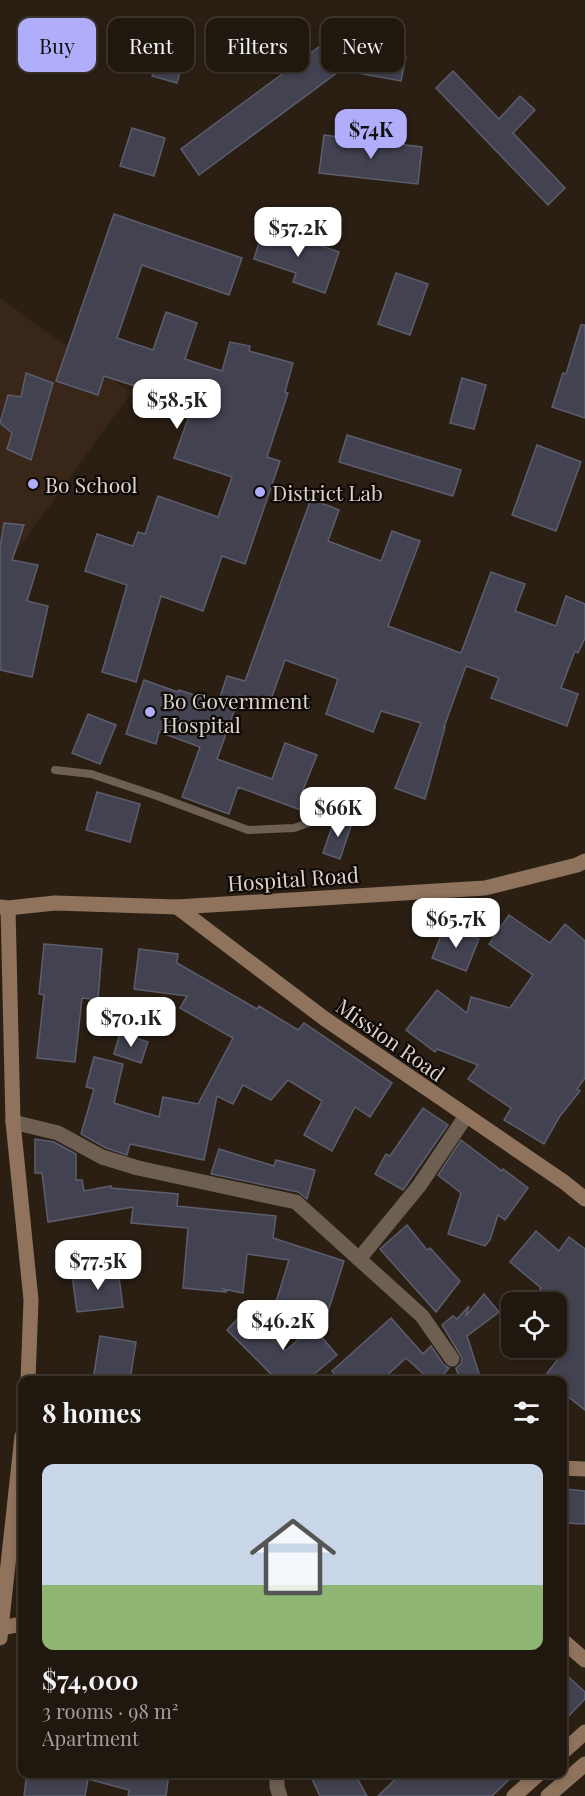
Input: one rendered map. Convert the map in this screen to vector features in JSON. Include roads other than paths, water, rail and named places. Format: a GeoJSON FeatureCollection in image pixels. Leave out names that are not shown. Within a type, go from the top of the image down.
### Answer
{"type":"FeatureCollection","features":[{"type":"Feature","properties":{"kind":"street","name":"Hospital Road"},"geometry":{"type":"LineString","coordinates":[[4,907],[55,903],[177,907],[485,888],[585,861]]}},
{"type":"Feature","properties":{"kind":"street"},"geometry":{"type":"LineString","coordinates":[[4,907],[13,1122],[31,1300],[28,1376]]}},
{"type":"Feature","properties":{"kind":"street","name":"Mission Road"},"geometry":{"type":"LineString","coordinates":[[177,907],[325,1019],[564,1182],[585,1199]]}},
{"type":"Feature","properties":{"kind":"street"},"geometry":{"type":"LineString","coordinates":[[359,1259],[419,1186],[466,1116]]}},
{"type":"Feature","properties":{"kind":"street"},"geometry":{"type":"LineString","coordinates":[[13,1122],[58,1133],[102,1157],[138,1168],[296,1202],[422,1316],[453,1359]]}},
{"type":"Feature","properties":{"kind":"street"},"geometry":{"type":"LineString","coordinates":[[567,1468],[585,1469]]}},
{"type":"Feature","properties":{"kind":"street"},"geometry":{"type":"LineString","coordinates":[[18,1471],[0,1631],[18,1625]]}},
{"type":"Feature","properties":{"kind":"street"},"geometry":{"type":"LineString","coordinates":[[567,1644],[585,1660]]}},
{"type":"Feature","properties":{"kind":"street"},"geometry":{"type":"LineString","coordinates":[[567,1748],[585,1732]]}},
{"type":"Feature","properties":{"kind":"street"},"geometry":{"type":"LineString","coordinates":[[548,1796],[585,1764]]}},
{"type":"Feature","properties":{"kind":"street"},"geometry":{"type":"LineString","coordinates":[[277,1778],[280,1796]]}},
{"type":"Feature","properties":{"kind":"street"},"geometry":{"type":"LineString","coordinates":[[514,1796],[534,1778]]}},
{"type":"Feature","properties":{"kind":"lane"},"geometry":{"type":"LineString","coordinates":[[55,770],[92,774],[248,831],[294,828],[323,818],[336,801]]}},
{"type":"Feature","properties":{"kind":"place","name":"Bo School"},"geometry":{"type":"Point","coordinates":[33,484]}},
{"type":"Feature","properties":{"kind":"place","name":"District Lab"},"geometry":{"type":"Point","coordinates":[260,492]}},
{"type":"Feature","properties":{"kind":"place","name":"Bo Government Hospital"},"geometry":{"type":"Point","coordinates":[150,712]}}]}
